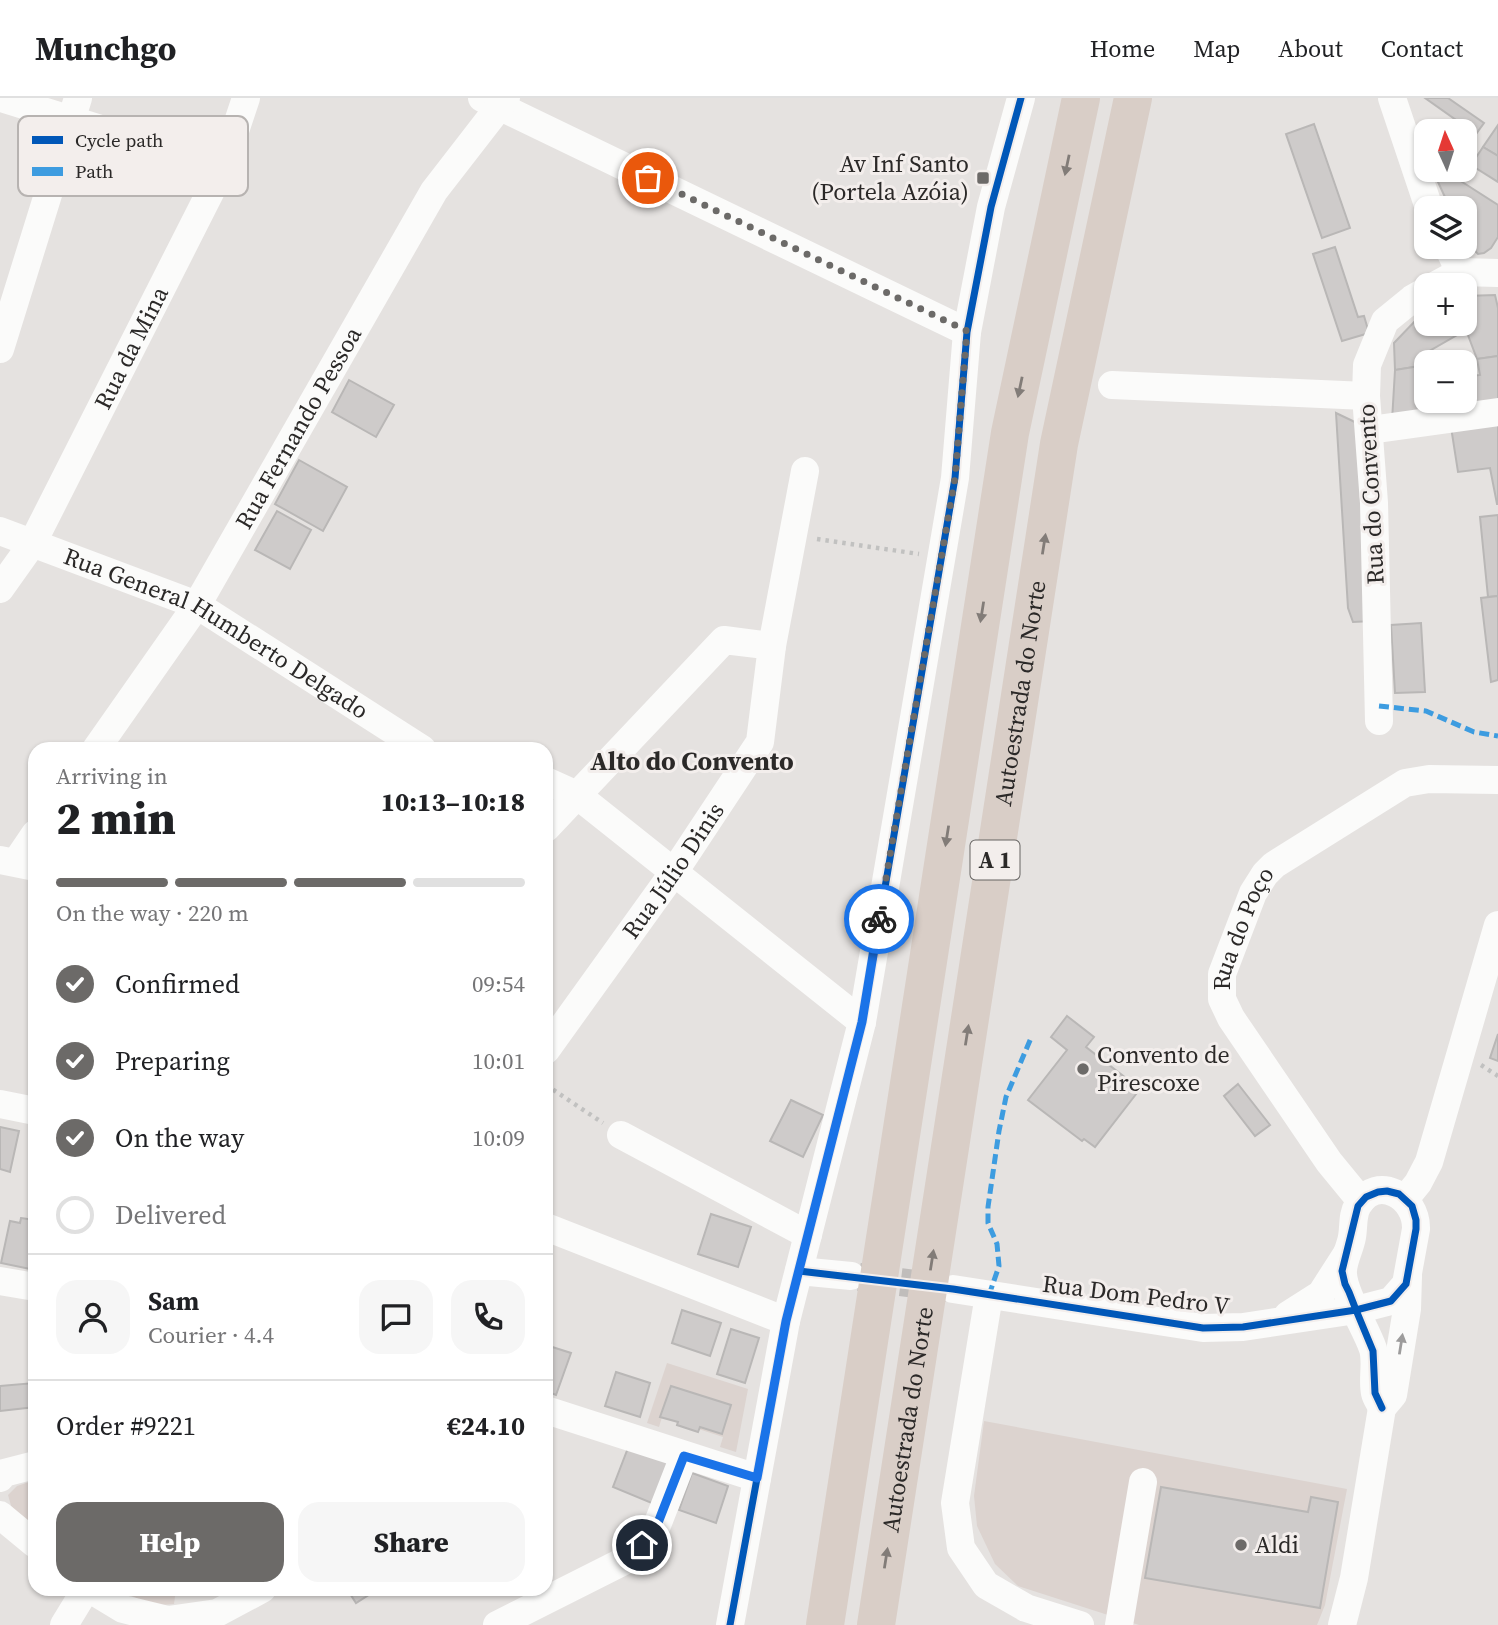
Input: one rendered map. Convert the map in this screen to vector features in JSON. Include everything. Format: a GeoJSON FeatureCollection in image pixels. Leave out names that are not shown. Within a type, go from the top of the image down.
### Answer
{"type":"FeatureCollection","features":[{"type":"Feature","properties":{"kind":"highway","name":"Autoestrada do Norte"},"geometry":{"type":"LineString","coordinates":[[825,1625],[1010,433],[1081,98]]}},
{"type":"Feature","properties":{"kind":"highway","name":"Autoestrada do Norte"},"geometry":{"type":"LineString","coordinates":[[876,1625],[1059,444],[1133,98]]}},
{"type":"Feature","properties":{"kind":"street"},"geometry":{"type":"LineString","coordinates":[[1,98],[75,110]]}},
{"type":"Feature","properties":{"kind":"street","name":"Rua da Mina"},"geometry":{"type":"LineString","coordinates":[[240,116],[246,98]]}},
{"type":"Feature","properties":{"kind":"street"},"geometry":{"type":"LineString","coordinates":[[730,1625],[786,1321],[862,1022],[955,478],[967,331],[991,207],[1021,98]]}},
{"type":"Feature","properties":{"kind":"street"},"geometry":{"type":"LineString","coordinates":[[1392,98],[1425,196]]}},
{"type":"Feature","properties":{"kind":"street"},"geometry":{"type":"LineString","coordinates":[[496,101],[967,331]]}},
{"type":"Feature","properties":{"kind":"street","name":"Rua Fernando Pessoa"},"geometry":{"type":"LineString","coordinates":[[101,742],[197,605],[434,191],[496,101]]}},
{"type":"Feature","properties":{"kind":"street"},"geometry":{"type":"LineString","coordinates":[[0,349],[48,196]]}},
{"type":"Feature","properties":{"kind":"street","name":"Rua da Mina"},"geometry":{"type":"LineString","coordinates":[[0,589],[32,544],[208,196]]}},
{"type":"Feature","properties":{"kind":"street"},"geometry":{"type":"LineString","coordinates":[[1477,276],[1498,273]]}},
{"type":"Feature","properties":{"kind":"street","name":"Rua do Convento"},"geometry":{"type":"LineString","coordinates":[[1379,721],[1374,503],[1366,396],[1367,365],[1385,321],[1414,298]]}},
{"type":"Feature","properties":{"kind":"street"},"geometry":{"type":"LineString","coordinates":[[1112,384],[1366,396]]}},
{"type":"Feature","properties":{"kind":"street"},"geometry":{"type":"LineString","coordinates":[[1370,430],[1498,412]]}},
{"type":"Feature","properties":{"kind":"street","name":"Rua Júlio Dinis"},"geometry":{"type":"LineString","coordinates":[[553,1040],[674,872],[760,742],[772,646],[805,471]]}},
{"type":"Feature","properties":{"kind":"street","name":"Rua General Humberto Delgado"},"geometry":{"type":"LineString","coordinates":[[0,531],[197,605],[411,742]]}},
{"type":"Feature","properties":{"kind":"street"},"geometry":{"type":"LineString","coordinates":[[553,821],[724,640],[772,646]]}},
{"type":"Feature","properties":{"kind":"street","name":"Rua do Poço"},"geometry":{"type":"LineString","coordinates":[[1361,1201],[1329,1162],[1231,1018],[1222,999],[1220,986],[1226,961],[1253,893],[1274,865],[1405,783],[1429,779],[1498,780]]}},
{"type":"Feature","properties":{"kind":"street"},"geometry":{"type":"LineString","coordinates":[[553,784],[577,795],[862,1022]]}},
{"type":"Feature","properties":{"kind":"street"},"geometry":{"type":"LineString","coordinates":[[17,863],[28,845]]}},
{"type":"Feature","properties":{"kind":"street"},"geometry":{"type":"LineString","coordinates":[[1405,1199],[1418,1183],[1429,1162],[1498,925]]}},
{"type":"Feature","properties":{"kind":"street"},"geometry":{"type":"LineString","coordinates":[[1472,1015],[1498,997]]}},
{"type":"Feature","properties":{"kind":"street"},"geometry":{"type":"LineString","coordinates":[[0,1104],[28,1110]]}},
{"type":"Feature","properties":{"kind":"street"},"geometry":{"type":"LineString","coordinates":[[621,1135],[808,1235]]}},
{"type":"Feature","properties":{"kind":"street"},"geometry":{"type":"LineString","coordinates":[[1361,1201],[1373,1194],[1387,1191],[1405,1199],[1412,1206],[1416,1220],[1406,1283],[1396,1297],[1361,1303]]}},
{"type":"Feature","properties":{"kind":"street","name":"Rua Dom Pedro V"},"geometry":{"type":"LineString","coordinates":[[1361,1201],[1354,1216],[1342,1271],[1361,1303],[1373,1352],[1375,1393],[1382,1408]]}},
{"type":"Feature","properties":{"kind":"street"},"geometry":{"type":"LineString","coordinates":[[553,1230],[786,1321]]}},
{"type":"Feature","properties":{"kind":"street","name":"Rua Dom Pedro V"},"geometry":{"type":"LineString","coordinates":[[1280,1320],[1321,1294],[1348,1253]]}},
{"type":"Feature","properties":{"kind":"street"},"geometry":{"type":"LineString","coordinates":[[799,1271],[851,1276]]}},
{"type":"Feature","properties":{"kind":"street"},"geometry":{"type":"LineString","coordinates":[[1342,1625],[1354,1578],[1382,1408],[1393,1395],[1407,1308],[1408,1271]]}},
{"type":"Feature","properties":{"kind":"street"},"geometry":{"type":"LineString","coordinates":[[0,1281],[28,1286]]}},
{"type":"Feature","properties":{"kind":"street","name":"Rua Dom Pedro V"},"geometry":{"type":"LineString","coordinates":[[953,1289],[1203,1328],[1243,1327],[1361,1303]]}},
{"type":"Feature","properties":{"kind":"street"},"geometry":{"type":"LineString","coordinates":[[989,1295],[955,1503],[961,1548],[986,1585],[1025,1617],[1080,1625]]}},
{"type":"Feature","properties":{"kind":"street"},"geometry":{"type":"LineString","coordinates":[[553,1412],[757,1478]]}},
{"type":"Feature","properties":{"kind":"street"},"geometry":{"type":"LineString","coordinates":[[497,1625],[630,1558],[654,1533],[684,1456]]}},
{"type":"Feature","properties":{"kind":"street"},"geometry":{"type":"LineString","coordinates":[[0,1478],[4,1473],[28,1467]]}},
{"type":"Feature","properties":{"kind":"street"},"geometry":{"type":"LineString","coordinates":[[1119,1625],[1143,1482]]}},
{"type":"Feature","properties":{"kind":"street"},"geometry":{"type":"LineString","coordinates":[[0,1515],[28,1538]]}},
{"type":"Feature","properties":{"kind":"street"},"geometry":{"type":"LineString","coordinates":[[64,1625],[83,1596]]}},
{"type":"Feature","properties":{"kind":"street"},"geometry":{"type":"LineString","coordinates":[[100,1596],[123,1609],[168,1620],[220,1619],[252,1596]]}},
{"type":"Feature","properties":{"kind":"path"},"geometry":{"type":"LineString","coordinates":[[792,535],[941,558]]}},
{"type":"Feature","properties":{"kind":"path"},"geometry":{"type":"LineString","coordinates":[[553,1090],[621,1135]]}},
{"type":"Feature","properties":{"kind":"shaded area"},"geometry":{"type":"Polygon","coordinates":[[[667,1363],[748,1389],[736,1452],[720,1447],[723,1437],[662,1417],[659,1427],[647,1423],[667,1363]]]}},
{"type":"Feature","properties":{"kind":"shaded area"},"geometry":{"type":"Polygon","coordinates":[[[984,1421],[1347,1489],[1325,1605],[1317,1625],[1139,1625],[1018,1586],[995,1564],[977,1526],[974,1496],[984,1421]]]}},
{"type":"Feature","properties":{"kind":"shaded area"},"geometry":{"type":"Polygon","coordinates":[[[28,1482],[28,1522],[12,1509],[8,1495],[17,1486],[28,1482]]]}},
{"type":"Feature","properties":{"kind":"shaded area"},"geometry":{"type":"Polygon","coordinates":[[[132,1596],[175,1596],[174,1604],[160,1605],[132,1596]]]}},
{"type":"Feature","properties":{"kind":"building"},"geometry":{"type":"Polygon","coordinates":[[[1425,98],[1448,98],[1484,123],[1477,133],[1477,119],[1455,119],[1425,98]]]}},
{"type":"Feature","properties":{"kind":"building"},"geometry":{"type":"Polygon","coordinates":[[[1314,124],[1350,228],[1322,238],[1286,134],[1314,124]]]}},
{"type":"Feature","properties":{"kind":"building"},"geometry":{"type":"Polygon","coordinates":[[[1498,125],[1498,156],[1483,147],[1498,125]]]}},
{"type":"Feature","properties":{"kind":"building"},"geometry":{"type":"Polygon","coordinates":[[[1483,147],[1498,156],[1498,182],[1477,169],[1477,156],[1483,147]]]}},
{"type":"Feature","properties":{"kind":"building"},"geometry":{"type":"Polygon","coordinates":[[[1438,182],[1462,182],[1498,205],[1498,237],[1491,248],[1484,253],[1477,253],[1477,196],[1444,196],[1438,182]]]}},
{"type":"Feature","properties":{"kind":"building"},"geometry":{"type":"Polygon","coordinates":[[[1335,247],[1358,317],[1364,316],[1369,333],[1342,341],[1313,254],[1335,247]]]}},
{"type":"Feature","properties":{"kind":"building"},"geometry":{"type":"Polygon","coordinates":[[[1495,295],[1498,308],[1498,356],[1477,359],[1477,350],[1474,350],[1468,336],[1477,336],[1477,296],[1495,295]]]}},
{"type":"Feature","properties":{"kind":"building"},"geometry":{"type":"Polygon","coordinates":[[[1414,322],[1414,336],[1456,336],[1431,350],[1414,350],[1414,367],[1395,370],[1394,343],[1414,322]]]}},
{"type":"Feature","properties":{"kind":"building"},"geometry":{"type":"Polygon","coordinates":[[[1498,356],[1498,402],[1477,406],[1477,375],[1480,375],[1477,359],[1498,356]]]}},
{"type":"Feature","properties":{"kind":"building"},"geometry":{"type":"Polygon","coordinates":[[[1414,367],[1414,413],[1437,413],[1392,421],[1395,370],[1414,367]]]}},
{"type":"Feature","properties":{"kind":"building"},"geometry":{"type":"Polygon","coordinates":[[[349,380],[394,405],[376,437],[332,412],[349,380]]]}},
{"type":"Feature","properties":{"kind":"building"},"geometry":{"type":"Polygon","coordinates":[[[1336,413],[1359,424],[1372,621],[1353,622],[1348,608],[1336,413]]]}},
{"type":"Feature","properties":{"kind":"building"},"geometry":{"type":"Polygon","coordinates":[[[1498,417],[1497,504],[1490,468],[1458,472],[1451,427],[1498,417]]]}},
{"type":"Feature","properties":{"kind":"building"},"geometry":{"type":"Polygon","coordinates":[[[299,460],[347,487],[323,531],[275,504],[299,460]]]}},
{"type":"Feature","properties":{"kind":"building"},"geometry":{"type":"Polygon","coordinates":[[[277,511],[311,530],[290,569],[255,550],[277,511]]]}},
{"type":"Feature","properties":{"kind":"building"},"geometry":{"type":"Polygon","coordinates":[[[1498,515],[1498,596],[1488,597],[1480,517],[1498,515]]]}},
{"type":"Feature","properties":{"kind":"building"},"geometry":{"type":"Polygon","coordinates":[[[1498,596],[1498,680],[1491,682],[1481,598],[1498,596]]]}},
{"type":"Feature","properties":{"kind":"building"},"geometry":{"type":"Polygon","coordinates":[[[1421,623],[1425,692],[1395,693],[1391,625],[1421,623]]]}},
{"type":"Feature","properties":{"kind":"building","name":"Convento de Pirescoxe"},"geometry":{"type":"Polygon","coordinates":[[[1067,1016],[1094,1037],[1086,1047],[1140,1089],[1095,1147],[1084,1139],[1082,1141],[1028,1100],[1067,1050],[1051,1037],[1067,1016]]]}},
{"type":"Feature","properties":{"kind":"building"},"geometry":{"type":"Polygon","coordinates":[[[1498,1034],[1498,1061],[1490,1058],[1498,1034]]]}},
{"type":"Feature","properties":{"kind":"building"},"geometry":{"type":"Polygon","coordinates":[[[1238,1084],[1270,1125],[1255,1136],[1224,1096],[1238,1084]]]}},
{"type":"Feature","properties":{"kind":"building"},"geometry":{"type":"Polygon","coordinates":[[[791,1100],[823,1115],[803,1157],[770,1141],[791,1100]]]}},
{"type":"Feature","properties":{"kind":"building"},"geometry":{"type":"Polygon","coordinates":[[[0,1127],[19,1131],[10,1172],[0,1169],[0,1127]]]}},
{"type":"Feature","properties":{"kind":"building"},"geometry":{"type":"Polygon","coordinates":[[[711,1214],[751,1227],[738,1267],[698,1254],[711,1214]]]}},
{"type":"Feature","properties":{"kind":"building"},"geometry":{"type":"Polygon","coordinates":[[[21,1218],[28,1219],[28,1269],[1,1263],[10,1221],[20,1223],[21,1218]]]}},
{"type":"Feature","properties":{"kind":"building"},"geometry":{"type":"Polygon","coordinates":[[[682,1310],[721,1323],[710,1356],[672,1343],[682,1310]]]}},
{"type":"Feature","properties":{"kind":"building"},"geometry":{"type":"Polygon","coordinates":[[[731,1329],[759,1338],[745,1383],[717,1374],[731,1329]]]}},
{"type":"Feature","properties":{"kind":"building"},"geometry":{"type":"Polygon","coordinates":[[[553,1347],[571,1353],[556,1395],[553,1394],[553,1347]]]}},
{"type":"Feature","properties":{"kind":"building"},"geometry":{"type":"Polygon","coordinates":[[[616,1372],[650,1383],[640,1417],[605,1406],[616,1372]]]}},
{"type":"Feature","properties":{"kind":"building"},"geometry":{"type":"Polygon","coordinates":[[[28,1384],[28,1408],[0,1411],[0,1386],[28,1384]]]}},
{"type":"Feature","properties":{"kind":"building"},"geometry":{"type":"Polygon","coordinates":[[[671,1386],[731,1405],[722,1434],[700,1427],[698,1432],[660,1417],[671,1386]]]}},
{"type":"Feature","properties":{"kind":"building"},"geometry":{"type":"Polygon","coordinates":[[[628,1448],[671,1462],[654,1504],[613,1487],[628,1448]]]}},
{"type":"Feature","properties":{"kind":"building"},"geometry":{"type":"Polygon","coordinates":[[[692,1473],[728,1486],[716,1523],[679,1510],[692,1473]]]}},
{"type":"Feature","properties":{"kind":"building","name":"Aldi"},"geometry":{"type":"Polygon","coordinates":[[[1161,1487],[1308,1512],[1311,1497],[1338,1502],[1320,1608],[1145,1578],[1161,1487]]]}},
{"type":"Feature","properties":{"kind":"building"},"geometry":{"type":"Polygon","coordinates":[[[352,1596],[367,1596],[356,1603],[352,1596]]]}},
{"type":"Feature","properties":{"kind":"tunnel"},"geometry":{"type":"LineString","coordinates":[[859,1277],[947,1288]]}},
{"type":"Feature","properties":{"kind":"marked path"},"geometry":{"type":"LineString","coordinates":[[1379,706],[1426,711],[1474,732],[1498,736]]}},
{"type":"Feature","properties":{"kind":"marked path"},"geometry":{"type":"LineString","coordinates":[[989,1295],[999,1266],[997,1244],[988,1223],[999,1131],[1006,1097],[1031,1038]]}},
{"type":"Feature","properties":{"kind":"cycle path"},"geometry":{"type":"LineString","coordinates":[[730,1625],[786,1321],[862,1022],[955,478],[967,332],[991,207],[1021,98]]}},
{"type":"Feature","properties":{"kind":"cycle path"},"geometry":{"type":"LineString","coordinates":[[799,1271],[953,1289],[1203,1328],[1243,1327],[1356,1310],[1391,1301],[1406,1284],[1416,1220],[1412,1206],[1399,1194],[1387,1191],[1366,1197],[1358,1206],[1342,1271],[1345,1284],[1349,1292],[1356,1310],[1373,1351],[1375,1393],[1382,1408]]}},
{"type":"Feature","properties":{"kind":"way so far"},"geometry":{"type":"LineString","coordinates":[[648,178],[967,331],[955,478],[879,919]]}},
{"type":"Feature","properties":{"kind":"place","name":"Av Inf Santo (Portela Azóia)"},"geometry":{"type":"Point","coordinates":[983,178]}},
{"type":"Feature","properties":{"kind":"place","name":"Convento de Pirescoxe"},"geometry":{"type":"Point","coordinates":[1083,1069]}},
{"type":"Feature","properties":{"kind":"place","name":"Aldi"},"geometry":{"type":"Point","coordinates":[1241,1545]}},
{"type":"Feature","properties":{"kind":"district","name":"Alto do Convento"},"geometry":{"type":"Point","coordinates":[692,761]}},
{"type":"Feature","properties":{"kind":"route"},"geometry":{"type":"LineString","coordinates":[[642,1545],[654,1533],[684,1456],[757,1478],[786,1321],[862,1022],[879,919]]}}]}
